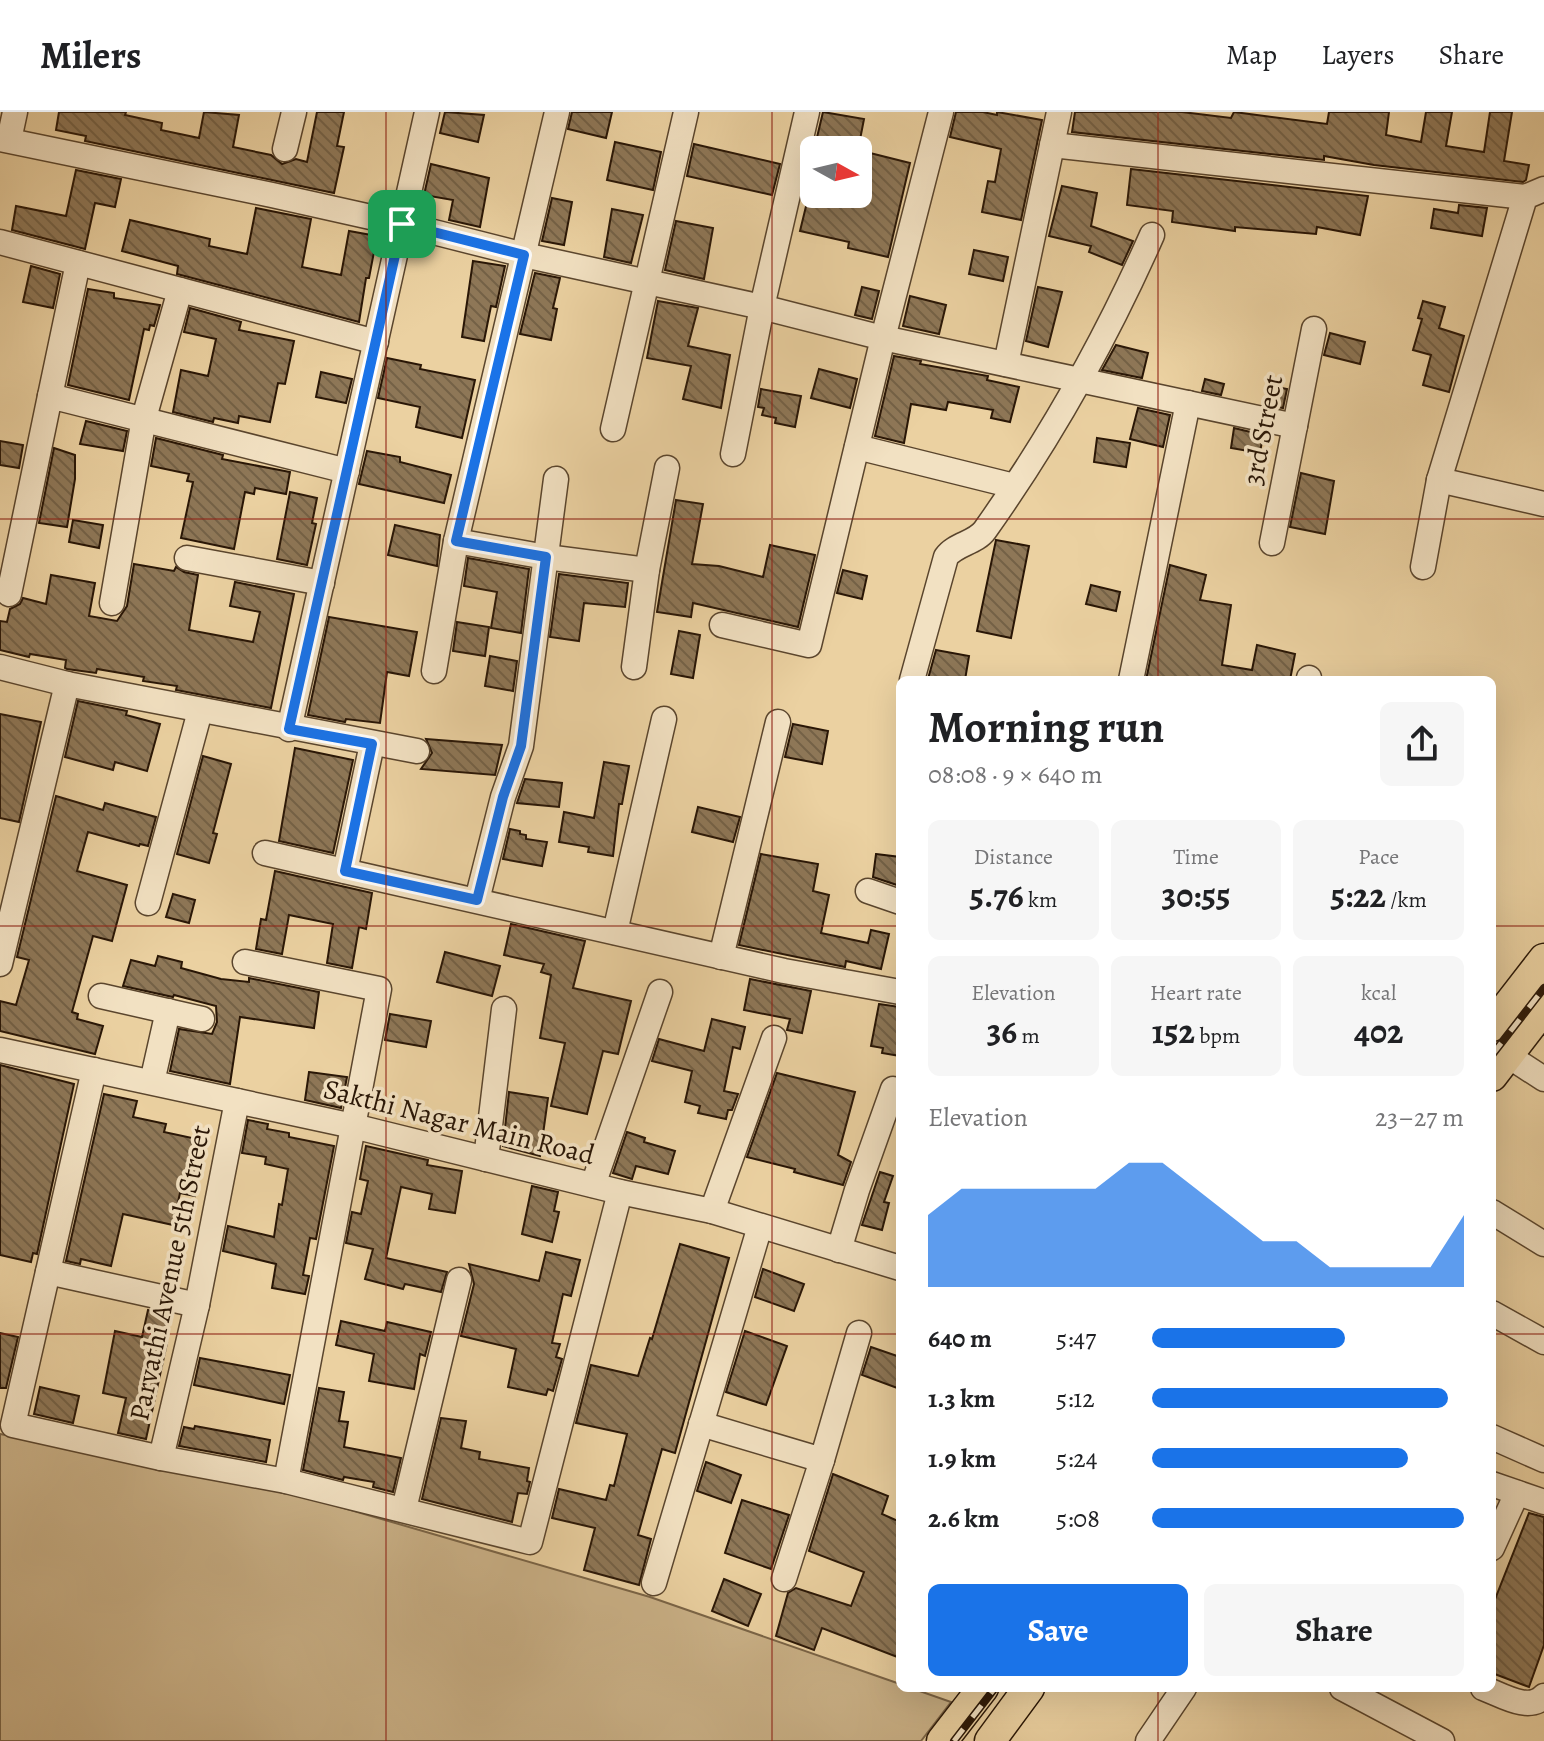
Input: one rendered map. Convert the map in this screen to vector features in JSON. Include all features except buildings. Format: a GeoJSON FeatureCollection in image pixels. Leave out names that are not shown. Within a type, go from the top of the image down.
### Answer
{"type":"FeatureCollection","features":[{"type":"Feature","properties":{"kind":"main road"},"geometry":{"type":"LineString","coordinates":[[1496,1021],[1544,959]]}},
{"type":"Feature","properties":{"kind":"main road"},"geometry":{"type":"LineString","coordinates":[[1500,1066],[1544,1008]]}},
{"type":"Feature","properties":{"kind":"main road"},"geometry":{"type":"LineString","coordinates":[[942,1741],[980,1692]]}},
{"type":"Feature","properties":{"kind":"main road"},"geometry":{"type":"LineString","coordinates":[[990,1741],[1026,1692]]}},
{"type":"Feature","properties":{"kind":"street"},"geometry":{"type":"LineString","coordinates":[[15,112],[5,140],[402,224],[883,338],[1295,426]]}},
{"type":"Feature","properties":{"kind":"street"},"geometry":{"type":"LineString","coordinates":[[285,149],[294,112]]}},
{"type":"Feature","properties":{"kind":"street"},"geometry":{"type":"LineString","coordinates":[[289,729],[427,112]]}},
{"type":"Feature","properties":{"kind":"street"},"geometry":{"type":"LineString","coordinates":[[434,671],[456,541],[557,112]]}},
{"type":"Feature","properties":{"kind":"street"},"geometry":{"type":"LineString","coordinates":[[613,429],[686,112]]}},
{"type":"Feature","properties":{"kind":"street"},"geometry":{"type":"LineString","coordinates":[[733,454],[762,307],[807,112]]}},
{"type":"Feature","properties":{"kind":"street"},"geometry":{"type":"LineString","coordinates":[[722,625],[809,645],[941,112]]}},
{"type":"Feature","properties":{"kind":"street"},"geometry":{"type":"LineString","coordinates":[[1006,364],[1059,112]]}},
{"type":"Feature","properties":{"kind":"street"},"geometry":{"type":"LineString","coordinates":[[1052,145],[1534,193],[1439,480],[1423,567]]}},
{"type":"Feature","properties":{"kind":"street"},"geometry":{"type":"LineString","coordinates":[[913,676],[946,557],[982,534],[1082,380],[1152,235]]}},
{"type":"Feature","properties":{"kind":"street"},"geometry":{"type":"LineString","coordinates":[[0,242],[376,342]]}},
{"type":"Feature","properties":{"kind":"street"},"geometry":{"type":"LineString","coordinates":[[9,594],[78,263]]}},
{"type":"Feature","properties":{"kind":"street"},"geometry":{"type":"LineString","coordinates":[[112,603],[144,418],[180,290]]}},
{"type":"Feature","properties":{"kind":"street","name":"3rd Street"},"geometry":{"type":"LineString","coordinates":[[1272,543],[1314,329]]}},
{"type":"Feature","properties":{"kind":"street"},"geometry":{"type":"LineString","coordinates":[[50,396],[347,471]]}},
{"type":"Feature","properties":{"kind":"street"},"geometry":{"type":"LineString","coordinates":[[1132,676],[1188,403]]}},
{"type":"Feature","properties":{"kind":"street"},"geometry":{"type":"LineString","coordinates":[[857,447],[1014,486]]}},
{"type":"Feature","properties":{"kind":"street"},"geometry":{"type":"LineString","coordinates":[[634,667],[647,570],[667,468]]}},
{"type":"Feature","properties":{"kind":"street"},"geometry":{"type":"LineString","coordinates":[[477,900],[503,797],[521,746],[556,479]]}},
{"type":"Feature","properties":{"kind":"street"},"geometry":{"type":"LineString","coordinates":[[1439,480],[1544,504]]}},
{"type":"Feature","properties":{"kind":"street"},"geometry":{"type":"LineString","coordinates":[[456,541],[647,570]]}},
{"type":"Feature","properties":{"kind":"street"},"geometry":{"type":"LineString","coordinates":[[187,558],[322,583]]}},
{"type":"Feature","properties":{"kind":"street"},"geometry":{"type":"LineString","coordinates":[[0,667],[67,684],[289,729],[417,751]]}},
{"type":"Feature","properties":{"kind":"street"},"geometry":{"type":"LineString","coordinates":[[0,964],[67,684]]}},
{"type":"Feature","properties":{"kind":"street"},"geometry":{"type":"LineString","coordinates":[[148,903],[200,711]]}},
{"type":"Feature","properties":{"kind":"street"},"geometry":{"type":"LineString","coordinates":[[615,932],[664,719]]}},
{"type":"Feature","properties":{"kind":"street"},"geometry":{"type":"LineString","coordinates":[[721,957],[778,722]]}},
{"type":"Feature","properties":{"kind":"street"},"geometry":{"type":"LineString","coordinates":[[345,871],[372,744]]}},
{"type":"Feature","properties":{"kind":"street"},"geometry":{"type":"LineString","coordinates":[[265,853],[721,957],[896,991]]}},
{"type":"Feature","properties":{"kind":"street"},"geometry":{"type":"LineString","coordinates":[[868,891],[896,901]]}},
{"type":"Feature","properties":{"kind":"street"},"geometry":{"type":"LineString","coordinates":[[245,962],[379,989],[286,1481]]}},
{"type":"Feature","properties":{"kind":"street"},"geometry":{"type":"LineString","coordinates":[[593,1185],[660,992]]}},
{"type":"Feature","properties":{"kind":"street"},"geometry":{"type":"LineString","coordinates":[[101,996],[202,1019]]}},
{"type":"Feature","properties":{"kind":"street"},"geometry":{"type":"LineString","coordinates":[[486,1159],[504,1009]]}},
{"type":"Feature","properties":{"kind":"street"},"geometry":{"type":"LineString","coordinates":[[152,1082],[168,1011]]}},
{"type":"Feature","properties":{"kind":"street"},"geometry":{"type":"LineString","coordinates":[[712,1211],[774,1038]]}},
{"type":"Feature","properties":{"kind":"street","name":"Sakthi Nagar Main Road"},"geometry":{"type":"LineString","coordinates":[[0,1050],[353,1126],[620,1192],[712,1211],[896,1267]]}},
{"type":"Feature","properties":{"kind":"street"},"geometry":{"type":"LineString","coordinates":[[1500,1066],[1544,1079]]}},
{"type":"Feature","properties":{"kind":"street"},"geometry":{"type":"LineString","coordinates":[[94,1070],[13,1425],[161,1458],[286,1481],[530,1542],[620,1192]]}},
{"type":"Feature","properties":{"kind":"street"},"geometry":{"type":"LineString","coordinates":[[839,1250],[893,1089]]}},
{"type":"Feature","properties":{"kind":"street","name":"Parvathi Avenue 5th Street"},"geometry":{"type":"LineString","coordinates":[[161,1458],[197,1305],[237,1101]]}},
{"type":"Feature","properties":{"kind":"street"},"geometry":{"type":"LineString","coordinates":[[1496,1214],[1544,1244]]}},
{"type":"Feature","properties":{"kind":"street"},"geometry":{"type":"LineString","coordinates":[[654,1583],[760,1226]]}},
{"type":"Feature","properties":{"kind":"street"},"geometry":{"type":"LineString","coordinates":[[48,1272],[197,1305]]}},
{"type":"Feature","properties":{"kind":"street"},"geometry":{"type":"LineString","coordinates":[[404,1509],[459,1280]]}},
{"type":"Feature","properties":{"kind":"street"},"geometry":{"type":"LineString","coordinates":[[1496,1315],[1544,1342]]}},
{"type":"Feature","properties":{"kind":"street"},"geometry":{"type":"LineString","coordinates":[[784,1579],[859,1333]]}},
{"type":"Feature","properties":{"kind":"street"},"geometry":{"type":"LineString","coordinates":[[701,1424],[822,1460]]}},
{"type":"Feature","properties":{"kind":"street"},"geometry":{"type":"LineString","coordinates":[[1496,1439],[1544,1460]]}},
{"type":"Feature","properties":{"kind":"street"},"geometry":{"type":"LineString","coordinates":[[1496,1485],[1544,1502]]}},
{"type":"Feature","properties":{"kind":"street"},"geometry":{"type":"LineString","coordinates":[[1496,1539],[1517,1493]]}},
{"type":"Feature","properties":{"kind":"street"},"geometry":{"type":"LineString","coordinates":[[1148,1741],[1181,1692]]}},
{"type":"Feature","properties":{"kind":"street"},"geometry":{"type":"LineString","coordinates":[[1350,1692],[1442,1741]]}},
{"type":"Feature","properties":{"kind":"street"},"geometry":{"type":"LineString","coordinates":[[1494,1692],[1527,1704],[1539,1702],[1544,1696]]}},
{"type":"Feature","properties":{"kind":"shaded area"},"geometry":{"type":"Polygon","coordinates":[[[0,1434],[285,1491],[650,1597],[896,1683],[896,1692],[922,1692],[951,1702],[921,1741],[0,1741],[0,1434]]]}},
{"type":"Feature","properties":{"kind":"railway"},"geometry":{"type":"LineString","coordinates":[[1496,1050],[1544,988]]}},
{"type":"Feature","properties":{"kind":"railway"},"geometry":{"type":"LineString","coordinates":[[954,1741],[992,1692]]}},
{"type":"Feature","properties":{"kind":"route"},"geometry":{"type":"LineString","coordinates":[[402,224],[524,255],[456,541],[546,557],[521,746],[503,797],[477,900],[345,871],[372,744],[289,729],[402,224]]}}]}
